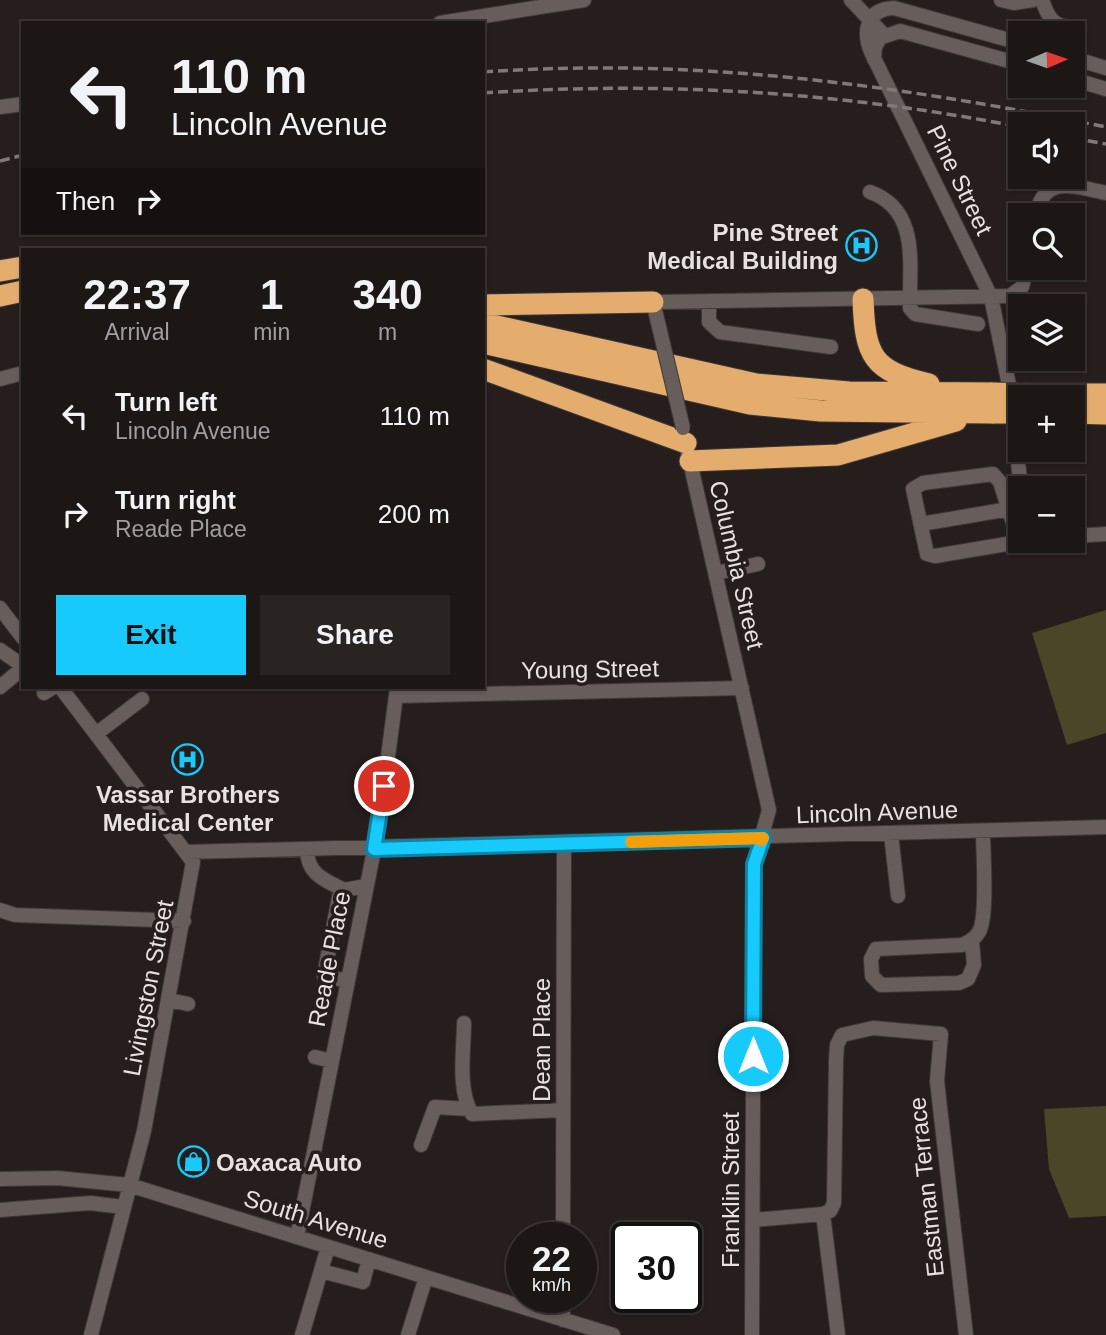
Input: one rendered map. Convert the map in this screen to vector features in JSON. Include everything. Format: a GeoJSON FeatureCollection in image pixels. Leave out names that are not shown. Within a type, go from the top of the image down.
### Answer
{"type":"FeatureCollection","features":[{"type":"Feature","properties":{"kind":"highway"},"geometry":{"type":"LineString","coordinates":[[0,296],[21,291]]}},
{"type":"Feature","properties":{"kind":"highway"},"geometry":{"type":"LineString","coordinates":[[863,299],[866,338],[870,351],[881,368],[908,379],[988,399]]}},
{"type":"Feature","properties":{"kind":"highway"},"geometry":{"type":"LineString","coordinates":[[485,304],[653,302]]}},
{"type":"Feature","properties":{"kind":"highway"},"geometry":{"type":"LineString","coordinates":[[485,323],[756,384],[1008,401]]}},
{"type":"Feature","properties":{"kind":"highway"},"geometry":{"type":"LineString","coordinates":[[485,343],[750,404],[821,411],[988,399]]}},
{"type":"Feature","properties":{"kind":"highway"},"geometry":{"type":"LineString","coordinates":[[485,370],[686,444],[838,455],[923,429],[988,399]]}},
{"type":"Feature","properties":{"kind":"highway"},"geometry":{"type":"LineString","coordinates":[[1085,396],[1106,394]]}},
{"type":"Feature","properties":{"kind":"highway"},"geometry":{"type":"LineString","coordinates":[[1085,413],[1106,414]]}},
{"type":"Feature","properties":{"kind":"street"},"geometry":{"type":"LineString","coordinates":[[453,21],[584,0]]}},
{"type":"Feature","properties":{"kind":"street"},"geometry":{"type":"LineString","coordinates":[[851,0],[884,34]]}},
{"type":"Feature","properties":{"kind":"street"},"geometry":{"type":"LineString","coordinates":[[1001,0],[1014,3],[1033,0]]}},
{"type":"Feature","properties":{"kind":"street"},"geometry":{"type":"LineString","coordinates":[[1042,0],[1052,21]]}},
{"type":"Feature","properties":{"kind":"street"},"geometry":{"type":"LineString","coordinates":[[869,19],[883,9],[898,8],[1008,40]]}},
{"type":"Feature","properties":{"kind":"street","name":"Pine Street"},"geometry":{"type":"LineString","coordinates":[[869,19],[866,37],[875,61],[991,297],[1009,385],[1020,476]]}},
{"type":"Feature","properties":{"kind":"street"},"geometry":{"type":"LineString","coordinates":[[884,34],[906,32],[1008,61]]}},
{"type":"Feature","properties":{"kind":"street"},"geometry":{"type":"LineString","coordinates":[[875,61],[875,47],[884,34]]}},
{"type":"Feature","properties":{"kind":"street"},"geometry":{"type":"LineString","coordinates":[[1085,62],[1106,68]]}},
{"type":"Feature","properties":{"kind":"street"},"geometry":{"type":"LineString","coordinates":[[1085,83],[1106,89]]}},
{"type":"Feature","properties":{"kind":"street"},"geometry":{"type":"LineString","coordinates":[[0,107],[21,104]]}},
{"type":"Feature","properties":{"kind":"street"},"geometry":{"type":"LineString","coordinates":[[1040,203],[1056,186],[1072,186],[1106,193]]}},
{"type":"Feature","properties":{"kind":"street"},"geometry":{"type":"LineString","coordinates":[[870,192],[892,203],[908,227],[910,308],[915,314],[978,324]]}},
{"type":"Feature","properties":{"kind":"street"},"geometry":{"type":"LineString","coordinates":[[653,302],[1010,296],[1019,292],[1023,280]]}},
{"type":"Feature","properties":{"kind":"street"},"geometry":{"type":"LineString","coordinates":[[709,301],[709,322],[720,332],[831,347]]}},
{"type":"Feature","properties":{"kind":"street","name":"Columbia Street"},"geometry":{"type":"LineString","coordinates":[[653,302],[769,810],[763,838]]}},
{"type":"Feature","properties":{"kind":"street"},"geometry":{"type":"LineString","coordinates":[[0,379],[21,374]]}},
{"type":"Feature","properties":{"kind":"street"},"geometry":{"type":"LineString","coordinates":[[1008,506],[1000,482],[993,474],[923,483],[913,489],[927,554],[935,556],[1008,543]]}},
{"type":"Feature","properties":{"kind":"street"},"geometry":{"type":"LineString","coordinates":[[921,524],[1008,509]]}},
{"type":"Feature","properties":{"kind":"street"},"geometry":{"type":"LineString","coordinates":[[1085,535],[1106,534]]}},
{"type":"Feature","properties":{"kind":"street"},"geometry":{"type":"LineString","coordinates":[[716,573],[758,564]]}},
{"type":"Feature","properties":{"kind":"street"},"geometry":{"type":"LineString","coordinates":[[0,608],[21,635]]}},
{"type":"Feature","properties":{"kind":"street"},"geometry":{"type":"LineString","coordinates":[[0,650],[21,666]]}},
{"type":"Feature","properties":{"kind":"street"},"geometry":{"type":"LineString","coordinates":[[0,687],[21,669]]}},
{"type":"Feature","properties":{"kind":"street","name":"Young Street"},"geometry":{"type":"LineString","coordinates":[[397,692],[742,688]]}},
{"type":"Feature","properties":{"kind":"street"},"geometry":{"type":"LineString","coordinates":[[62,689],[187,852]]}},
{"type":"Feature","properties":{"kind":"street","name":"Reade Place"},"geometry":{"type":"LineString","coordinates":[[298,1237],[374,849],[397,692]]}},
{"type":"Feature","properties":{"kind":"street"},"geometry":{"type":"LineString","coordinates":[[96,734],[142,699]]}},
{"type":"Feature","properties":{"kind":"street","name":"Lincoln Avenue"},"geometry":{"type":"LineString","coordinates":[[187,852],[307,851],[1106,827]]}},
{"type":"Feature","properties":{"kind":"street"},"geometry":{"type":"LineString","coordinates":[[972,941],[932,947],[876,949],[871,959],[872,976],[881,985],[959,984],[968,979],[974,965],[972,941],[982,922],[983,831]]}},
{"type":"Feature","properties":{"kind":"street"},"geometry":{"type":"LineString","coordinates":[[891,834],[898,896]]}},
{"type":"Feature","properties":{"kind":"street","name":"Franklin Street"},"geometry":{"type":"LineString","coordinates":[[752,1335],[754,864],[763,838]]}},
{"type":"Feature","properties":{"kind":"street","name":"Dean Place"},"geometry":{"type":"LineString","coordinates":[[563,1222],[564,844]]}},
{"type":"Feature","properties":{"kind":"street"},"geometry":{"type":"LineString","coordinates":[[307,851],[307,862],[316,876],[344,890],[366,886]]}},
{"type":"Feature","properties":{"kind":"street","name":"Livingston Street"},"geometry":{"type":"LineString","coordinates":[[91,1335],[144,1130],[193,873],[193,862],[187,852]]}},
{"type":"Feature","properties":{"kind":"street"},"geometry":{"type":"LineString","coordinates":[[344,890],[339,897],[323,981],[348,981]]}},
{"type":"Feature","properties":{"kind":"street"},"geometry":{"type":"LineString","coordinates":[[0,910],[15,915],[184,921]]}},
{"type":"Feature","properties":{"kind":"street"},"geometry":{"type":"LineString","coordinates":[[169,1000],[188,1004]]}},
{"type":"Feature","properties":{"kind":"street"},"geometry":{"type":"LineString","coordinates":[[464,1023],[464,1089],[472,1114],[564,1110]]}},
{"type":"Feature","properties":{"kind":"street","name":"Eastman Terrace"},"geometry":{"type":"LineString","coordinates":[[824,1214],[830,1211],[836,1189],[836,1045],[842,1035],[873,1028],[941,1034],[937,1080],[965,1335]]}},
{"type":"Feature","properties":{"kind":"street"},"geometry":{"type":"LineString","coordinates":[[315,1057],[332,1061]]}},
{"type":"Feature","properties":{"kind":"street"},"geometry":{"type":"LineString","coordinates":[[421,1145],[435,1107],[469,1109]]}},
{"type":"Feature","properties":{"kind":"street","name":"South Avenue"},"geometry":{"type":"LineString","coordinates":[[0,1179],[58,1178],[129,1185],[613,1335]]}},
{"type":"Feature","properties":{"kind":"street"},"geometry":{"type":"LineString","coordinates":[[0,1210],[90,1203],[123,1207]]}},
{"type":"Feature","properties":{"kind":"street"},"geometry":{"type":"LineString","coordinates":[[753,1220],[824,1214],[838,1335]]}},
{"type":"Feature","properties":{"kind":"street"},"geometry":{"type":"LineString","coordinates":[[302,1335],[328,1247]]}},
{"type":"Feature","properties":{"kind":"street"},"geometry":{"type":"LineString","coordinates":[[321,1271],[363,1282],[369,1259]]}},
{"type":"Feature","properties":{"kind":"street"},"geometry":{"type":"LineString","coordinates":[[408,1335],[426,1277]]}},
{"type":"Feature","properties":{"kind":"street"},"geometry":{"type":"LineString","coordinates":[[563,1313],[563,1320]]}},
{"type":"Feature","properties":{"kind":"shaded area"},"geometry":{"type":"Polygon","coordinates":[[[1106,610],[1106,733],[1067,745],[1032,633],[1106,610]]]}},
{"type":"Feature","properties":{"kind":"shaded area"},"geometry":{"type":"Polygon","coordinates":[[[1106,1106],[1106,1216],[1069,1218],[1049,1169],[1044,1109],[1106,1106]]]}},
{"type":"Feature","properties":{"kind":"railway"},"geometry":{"type":"LineString","coordinates":[[485,72],[642,68],[796,78],[950,99],[1106,127]]}},
{"type":"Feature","properties":{"kind":"railway"},"geometry":{"type":"LineString","coordinates":[[485,93],[619,88],[753,92],[887,105],[1008,125]]}},
{"type":"Feature","properties":{"kind":"railway"},"geometry":{"type":"LineString","coordinates":[[1085,140],[1106,144]]}},
{"type":"Feature","properties":{"kind":"railway"},"geometry":{"type":"LineString","coordinates":[[0,161],[21,156]]}},
{"type":"Feature","properties":{"kind":"slow traffic"},"geometry":{"type":"LineString","coordinates":[[631,842],[763,838],[761,840]]}},
{"type":"Feature","properties":{"kind":"place","name":"Pine Street Medical Building"},"geometry":{"type":"Point","coordinates":[861,246]}},
{"type":"Feature","properties":{"kind":"place","name":"Vassar Brothers Medical Center"},"geometry":{"type":"Point","coordinates":[188,760]}},
{"type":"Feature","properties":{"kind":"place","name":"Oaxaca Auto"},"geometry":{"type":"Point","coordinates":[193,1162]}},
{"type":"Feature","properties":{"kind":"route"},"geometry":{"type":"LineString","coordinates":[[384,786],[374,849],[763,838],[757,847],[754,864],[753,1056]]}}]}
